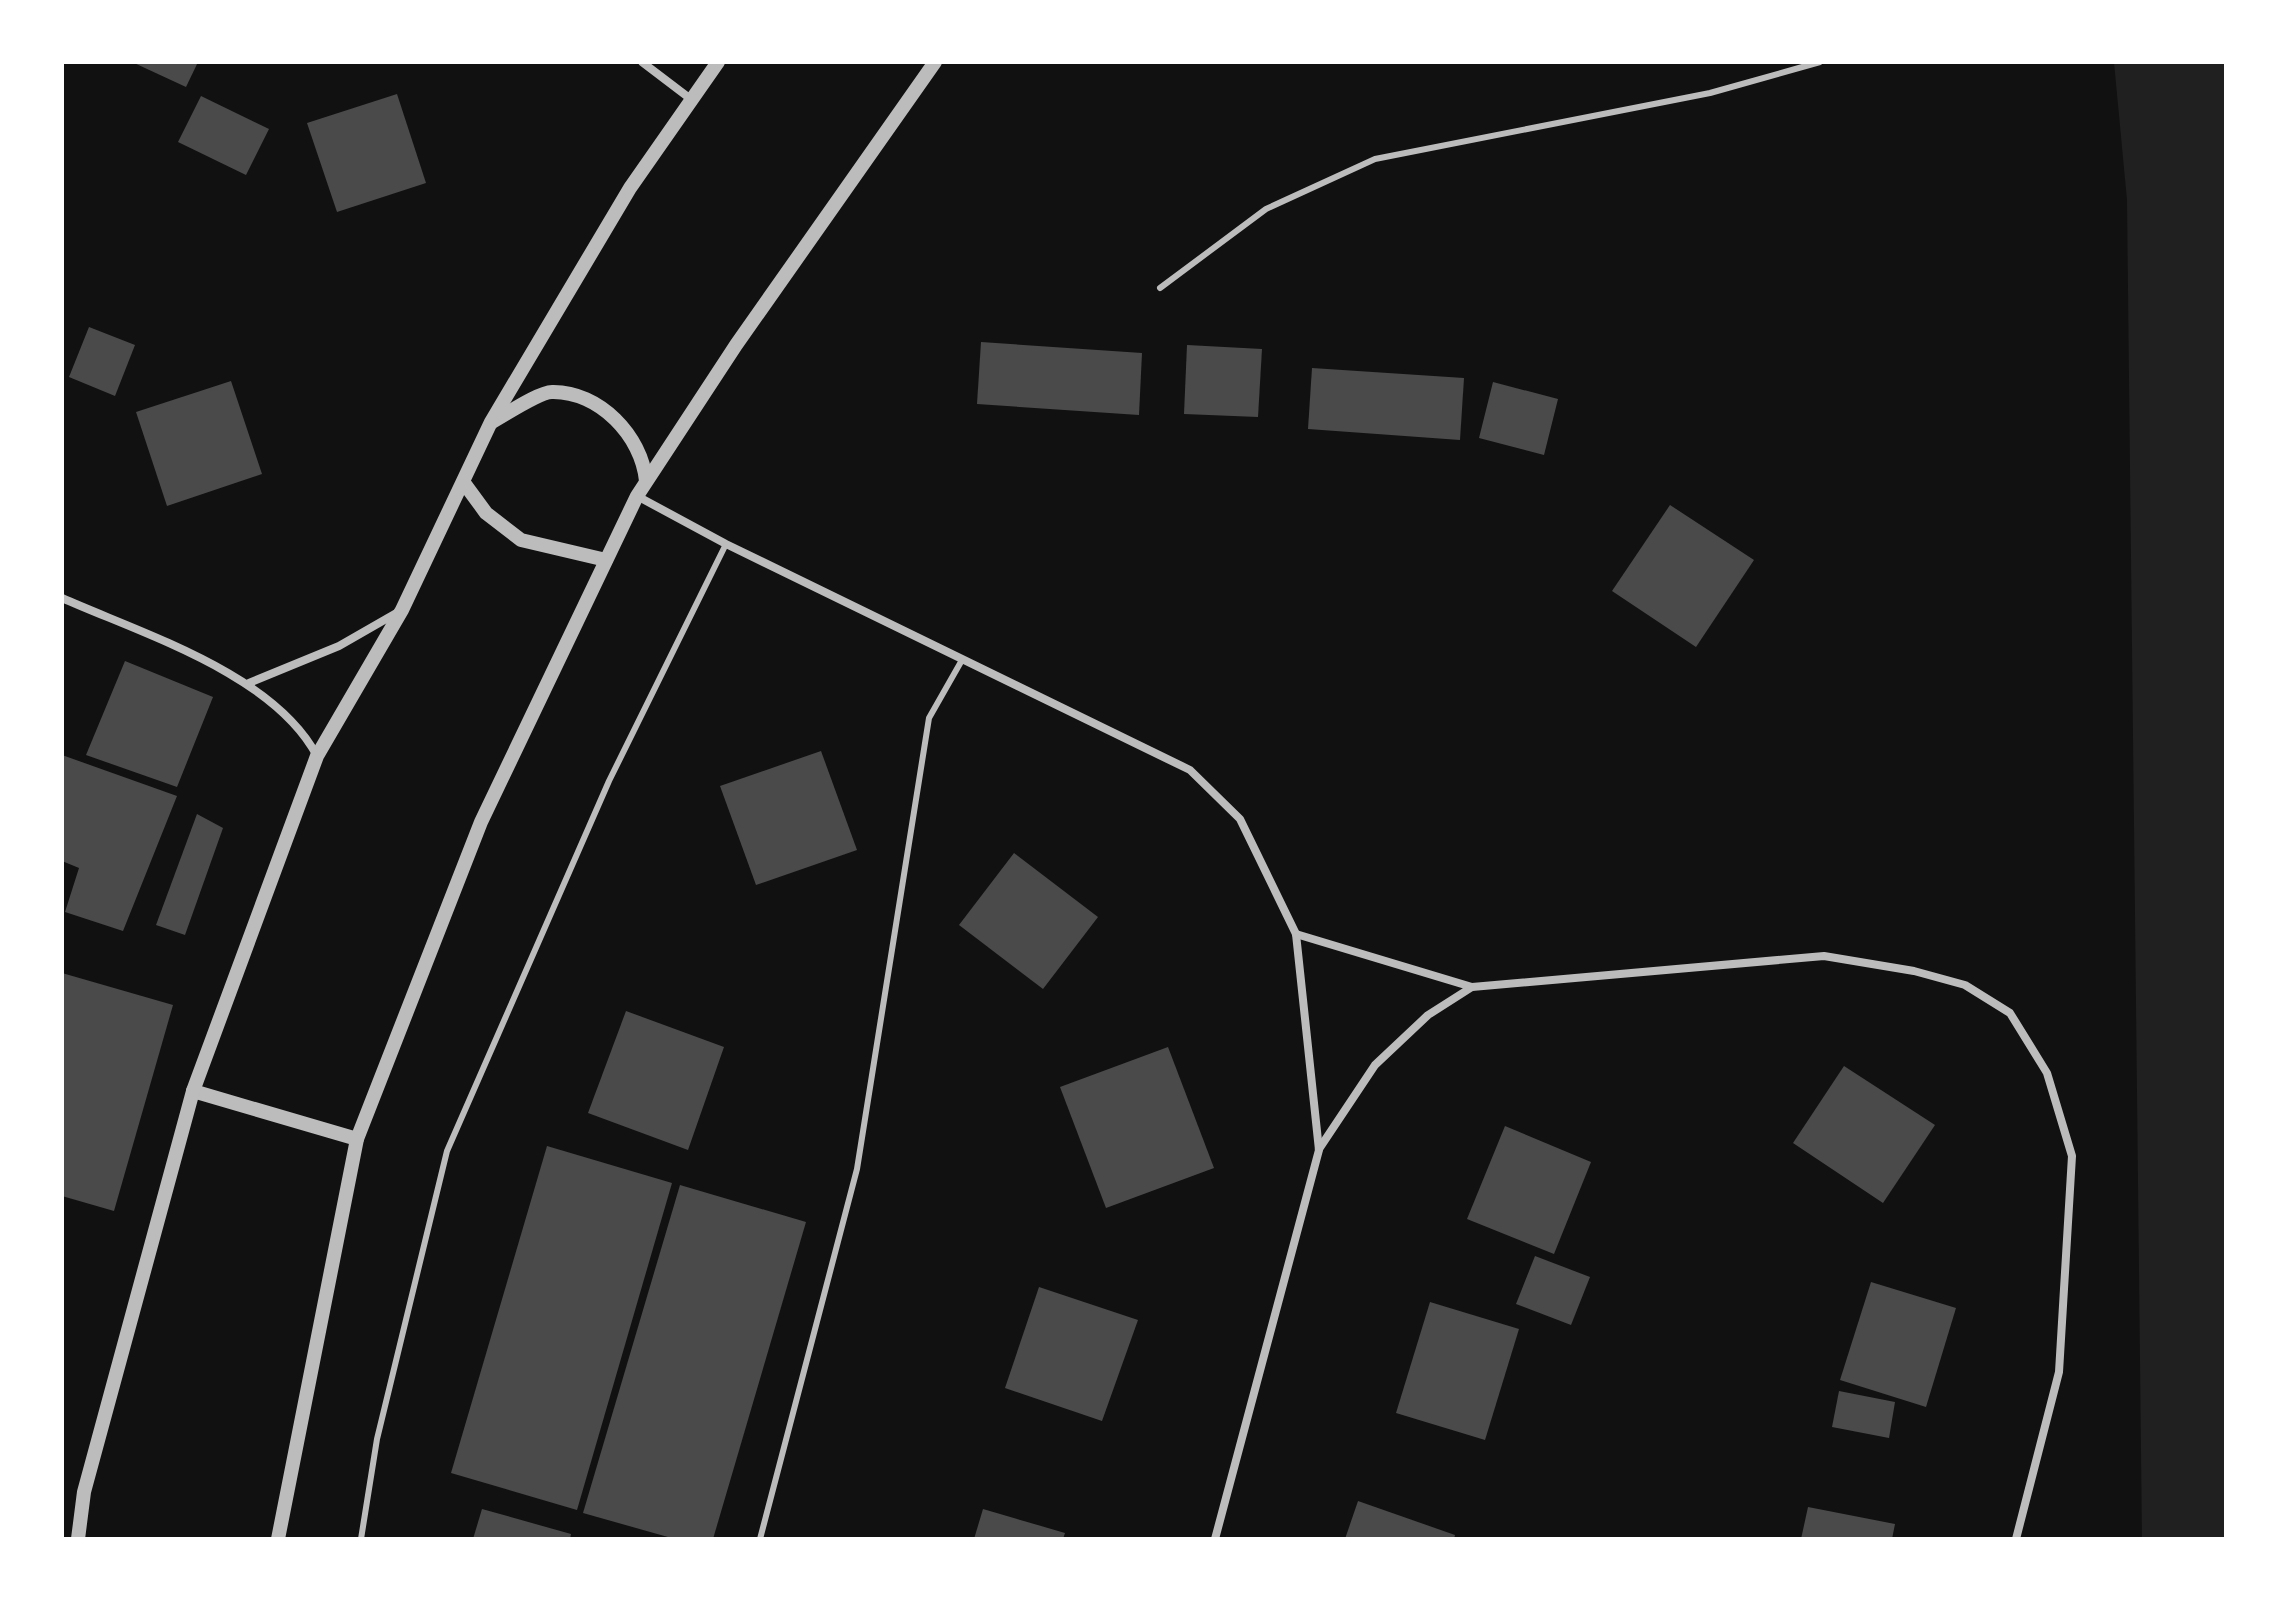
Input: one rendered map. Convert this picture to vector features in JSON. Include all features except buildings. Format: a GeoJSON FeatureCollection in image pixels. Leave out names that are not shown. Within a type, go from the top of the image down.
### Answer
{"type":"FeatureCollection","features":[{"type":"Feature","properties":{"kind":"street"},"geometry":{"type":"LineString","coordinates":[[642,62],[692,100]]}},
{"type":"Feature","properties":{"kind":"street"},"geometry":{"type":"LineString","coordinates":[[78,1539],[84,1492],[193,1091],[317,756],[402,610],[491,422],[630,188],[718,62]]}},
{"type":"Feature","properties":{"kind":"street"},"geometry":{"type":"LineString","coordinates":[[278,1539],[357,1139],[481,822],[637,496],[736,345],[935,62]]}},
{"type":"Feature","properties":{"kind":"street"},"geometry":{"type":"LineString","coordinates":[[491,422],[550,391],[592,400],[625,428],[645,465],[646,481]]}},
{"type":"Feature","properties":{"kind":"street"},"geometry":{"type":"LineString","coordinates":[[464,483],[486,513],[521,540],[606,560]]}},
{"type":"Feature","properties":{"kind":"street"},"geometry":{"type":"LineString","coordinates":[[637,496],[726,544],[1190,770],[1240,819],[1296,934],[1319,1150]]}},
{"type":"Feature","properties":{"kind":"street"},"geometry":{"type":"LineString","coordinates":[[62,598],[249,683],[307,738],[317,756]]}},
{"type":"Feature","properties":{"kind":"street"},"geometry":{"type":"LineString","coordinates":[[249,683],[339,646],[402,610]]}},
{"type":"Feature","properties":{"kind":"street"},"geometry":{"type":"LineString","coordinates":[[1296,934],[1472,987],[1824,956],[1914,971],[1965,985],[2010,1013],[2047,1073],[2072,1156],[2059,1372],[2016,1539]]}},
{"type":"Feature","properties":{"kind":"street"},"geometry":{"type":"LineString","coordinates":[[1215,1539],[1319,1150],[1375,1065],[1428,1015],[1472,987]]}},
{"type":"Feature","properties":{"kind":"street"},"geometry":{"type":"LineString","coordinates":[[193,1091],[357,1139]]}},
{"type":"Feature","properties":{"kind":"lane"},"geometry":{"type":"LineString","coordinates":[[1160,288],[1266,209],[1375,159],[1710,93],[1820,62]]}},
{"type":"Feature","properties":{"kind":"lane"},"geometry":{"type":"LineString","coordinates":[[361,1539],[377,1439],[447,1151],[609,781],[726,544]]}},
{"type":"Feature","properties":{"kind":"lane"},"geometry":{"type":"LineString","coordinates":[[760,1539],[857,1169],[929,718],[962,660]]}},
{"type":"Feature","properties":{"kind":"shaded area"},"geometry":{"type":"Polygon","coordinates":[[[2114,62],[2226,62],[2226,1539],[2142,1539],[2127,200],[2114,62]]]}}]}
